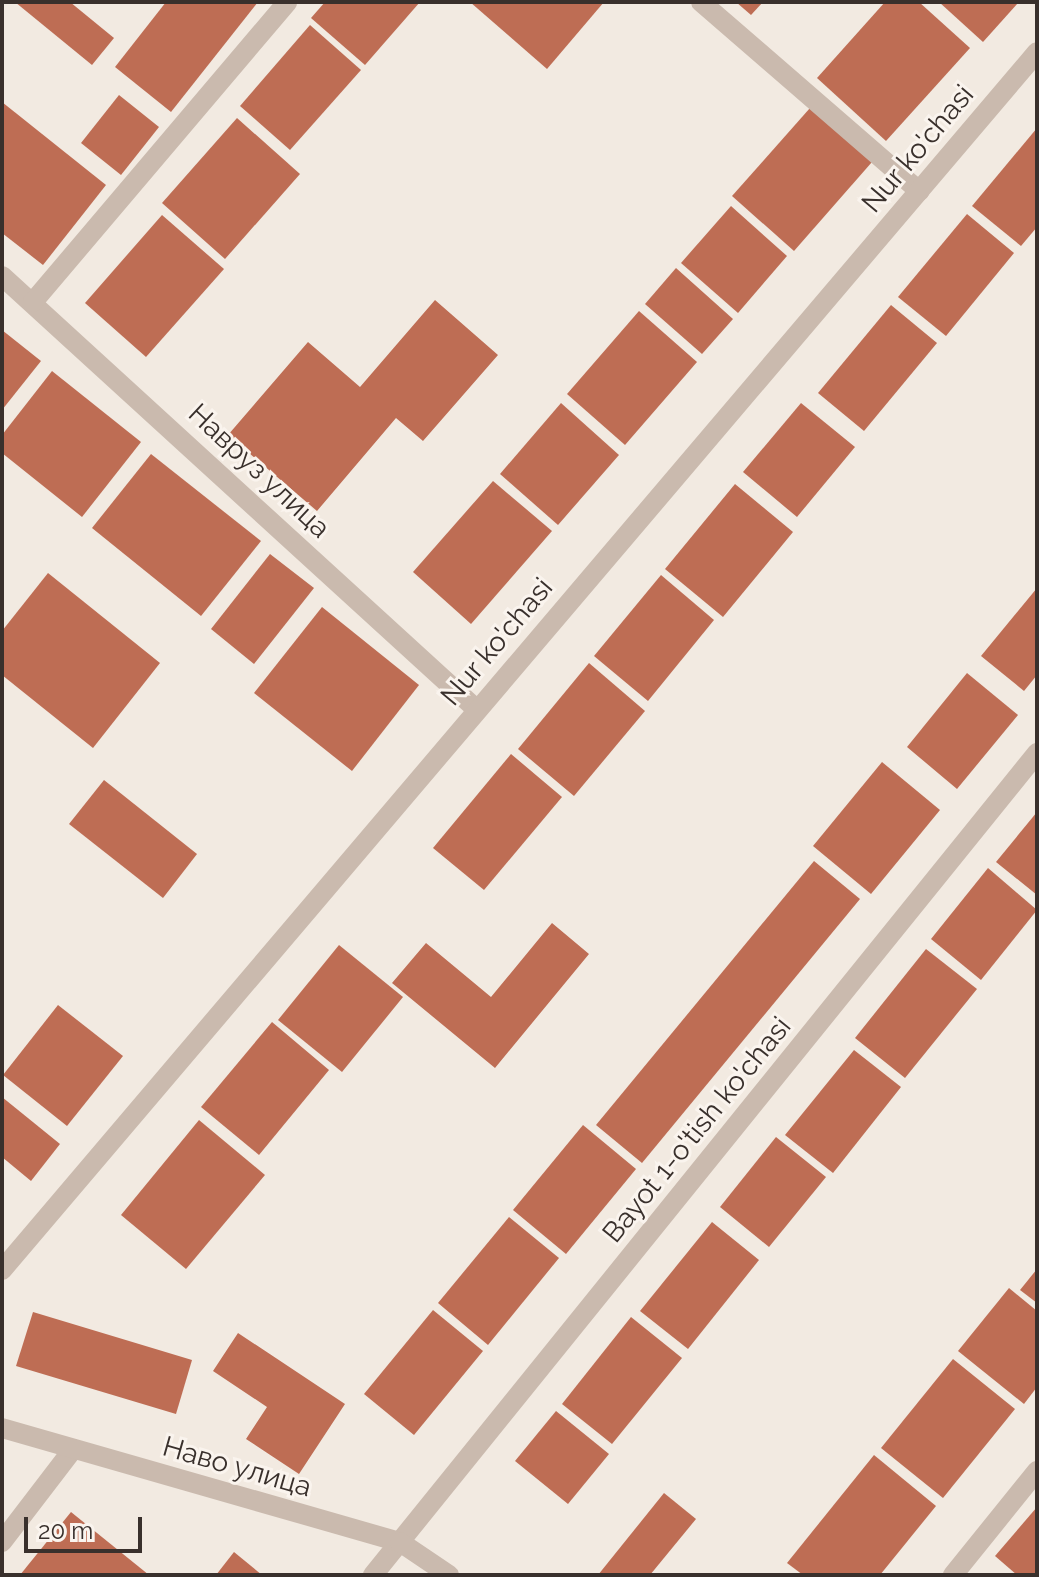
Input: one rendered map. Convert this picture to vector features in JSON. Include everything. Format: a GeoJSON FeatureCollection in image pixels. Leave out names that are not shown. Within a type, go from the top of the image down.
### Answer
{"type":"FeatureCollection","features":[{"type":"Feature","properties":{"kind":"street"},"geometry":{"type":"LineString","coordinates":[[33,302],[287,2]]}},
{"type":"Feature","properties":{"kind":"street"},"geometry":{"type":"LineString","coordinates":[[701,2],[919,191]]}},
{"type":"Feature","properties":{"kind":"street","name":"Nur ko'chasi"},"geometry":{"type":"LineString","coordinates":[[2,1270],[1037,52]]}},
{"type":"Feature","properties":{"kind":"street","name":"Навруз улица"},"geometry":{"type":"LineString","coordinates":[[2,276],[476,709]]}},
{"type":"Feature","properties":{"kind":"street","name":"Bayot 1-o'tish ko'chasi"},"geometry":{"type":"LineString","coordinates":[[373,1575],[1037,753]]}},
{"type":"Feature","properties":{"kind":"street","name":"Наво улица"},"geometry":{"type":"LineString","coordinates":[[2,1428],[400,1542],[449,1575]]}},
{"type":"Feature","properties":{"kind":"street"},"geometry":{"type":"LineString","coordinates":[[2,1542],[73,1449]]}},
{"type":"Feature","properties":{"kind":"street"},"geometry":{"type":"LineString","coordinates":[[953,1575],[1037,1471]]}},
{"type":"Feature","properties":{"kind":"building"},"geometry":{"type":"Polygon","coordinates":[[[15,2],[70,2],[114,38],[92,65],[15,2]]]}},
{"type":"Feature","properties":{"kind":"building"},"geometry":{"type":"Polygon","coordinates":[[[166,2],[258,2],[171,112],[115,67],[166,2]]]}},
{"type":"Feature","properties":{"kind":"building"},"geometry":{"type":"Polygon","coordinates":[[[325,2],[420,2],[365,65],[311,18],[325,2]]]}},
{"type":"Feature","properties":{"kind":"building"},"geometry":{"type":"Polygon","coordinates":[[[470,2],[604,2],[547,69],[470,2]]]}},
{"type":"Feature","properties":{"kind":"building"},"geometry":{"type":"Polygon","coordinates":[[[736,2],[763,2],[751,15],[736,2]]]}},
{"type":"Feature","properties":{"kind":"building"},"geometry":{"type":"Polygon","coordinates":[[[885,2],[919,2],[970,48],[886,141],[817,78],[885,2]]]}},
{"type":"Feature","properties":{"kind":"building"},"geometry":{"type":"Polygon","coordinates":[[[939,2],[1019,2],[983,42],[939,2]]]}},
{"type":"Feature","properties":{"kind":"building"},"geometry":{"type":"Polygon","coordinates":[[[310,25],[361,70],[290,150],[240,106],[310,25]]]}},
{"type":"Feature","properties":{"kind":"building"},"geometry":{"type":"Polygon","coordinates":[[[119,95],[159,127],[121,175],[81,143],[119,95]]]}},
{"type":"Feature","properties":{"kind":"building"},"geometry":{"type":"Polygon","coordinates":[[[2,102],[106,185],[43,265],[2,233],[2,102]]]}},
{"type":"Feature","properties":{"kind":"building"},"geometry":{"type":"Polygon","coordinates":[[[810,108],[872,162],[794,251],[732,196],[810,108]]]}},
{"type":"Feature","properties":{"kind":"building"},"geometry":{"type":"Polygon","coordinates":[[[237,118],[300,174],[225,259],[162,203],[237,118]]]}},
{"type":"Feature","properties":{"kind":"building"},"geometry":{"type":"Polygon","coordinates":[[[1037,128],[1037,227],[1021,246],[972,206],[1037,128]]]}},
{"type":"Feature","properties":{"kind":"building"},"geometry":{"type":"Polygon","coordinates":[[[731,206],[787,256],[738,313],[681,263],[731,206]]]}},
{"type":"Feature","properties":{"kind":"building"},"geometry":{"type":"Polygon","coordinates":[[[967,214],[1014,253],[946,336],[898,297],[967,214]]]}},
{"type":"Feature","properties":{"kind":"building"},"geometry":{"type":"Polygon","coordinates":[[[162,215],[224,269],[146,357],[85,303],[162,215]]]}},
{"type":"Feature","properties":{"kind":"building"},"geometry":{"type":"Polygon","coordinates":[[[676,268],[733,319],[702,354],[645,304],[676,268]]]}},
{"type":"Feature","properties":{"kind":"building"},"geometry":{"type":"Polygon","coordinates":[[[435,300],[498,355],[423,441],[396,418],[317,511],[228,435],[308,342],[360,387],[435,300]]]}},
{"type":"Feature","properties":{"kind":"building"},"geometry":{"type":"Polygon","coordinates":[[[891,305],[937,343],[864,431],[818,393],[891,305]]]}},
{"type":"Feature","properties":{"kind":"building"},"geometry":{"type":"Polygon","coordinates":[[[639,311],[697,362],[625,445],[567,394],[639,311]]]}},
{"type":"Feature","properties":{"kind":"building"},"geometry":{"type":"Polygon","coordinates":[[[2,330],[41,361],[2,410],[2,330]]]}},
{"type":"Feature","properties":{"kind":"building"},"geometry":{"type":"Polygon","coordinates":[[[52,371],[141,442],[82,517],[2,453],[2,435],[52,371]]]}},
{"type":"Feature","properties":{"kind":"building"},"geometry":{"type":"Polygon","coordinates":[[[561,403],[619,455],[558,525],[500,474],[561,403]]]}},
{"type":"Feature","properties":{"kind":"building"},"geometry":{"type":"Polygon","coordinates":[[[801,403],[855,447],[797,517],[743,472],[801,403]]]}},
{"type":"Feature","properties":{"kind":"building"},"geometry":{"type":"Polygon","coordinates":[[[151,454],[261,541],[201,616],[92,528],[151,454]]]}},
{"type":"Feature","properties":{"kind":"building"},"geometry":{"type":"Polygon","coordinates":[[[493,481],[552,531],[471,624],[413,572],[493,481]]]}},
{"type":"Feature","properties":{"kind":"building"},"geometry":{"type":"Polygon","coordinates":[[[735,484],[793,532],[723,617],[665,569],[735,484]]]}},
{"type":"Feature","properties":{"kind":"building"},"geometry":{"type":"Polygon","coordinates":[[[270,554],[314,588],[254,664],[211,629],[270,554]]]}},
{"type":"Feature","properties":{"kind":"building"},"geometry":{"type":"Polygon","coordinates":[[[48,573],[160,663],[93,748],[2,675],[2,631],[48,573]]]}},
{"type":"Feature","properties":{"kind":"building"},"geometry":{"type":"Polygon","coordinates":[[[661,575],[714,620],[648,701],[594,656],[661,575]]]}},
{"type":"Feature","properties":{"kind":"building"},"geometry":{"type":"Polygon","coordinates":[[[1037,588],[1037,675],[1024,691],[981,656],[1037,588]]]}},
{"type":"Feature","properties":{"kind":"building"},"geometry":{"type":"Polygon","coordinates":[[[322,607],[419,685],[352,771],[254,693],[322,607]]]}},
{"type":"Feature","properties":{"kind":"building"},"geometry":{"type":"Polygon","coordinates":[[[589,663],[645,711],[574,796],[518,749],[589,663]]]}},
{"type":"Feature","properties":{"kind":"building"},"geometry":{"type":"Polygon","coordinates":[[[967,673],[1018,715],[957,789],[907,747],[967,673]]]}},
{"type":"Feature","properties":{"kind":"building"},"geometry":{"type":"Polygon","coordinates":[[[511,754],[562,797],[484,890],[433,848],[511,754]]]}},
{"type":"Feature","properties":{"kind":"building"},"geometry":{"type":"Polygon","coordinates":[[[882,762],[940,810],[871,894],[813,846],[882,762]]]}},
{"type":"Feature","properties":{"kind":"building"},"geometry":{"type":"Polygon","coordinates":[[[104,780],[197,854],[163,898],[69,824],[104,780]]]}},
{"type":"Feature","properties":{"kind":"building"},"geometry":{"type":"Polygon","coordinates":[[[1037,812],[1037,895],[996,862],[1037,812]]]}},
{"type":"Feature","properties":{"kind":"building"},"geometry":{"type":"Polygon","coordinates":[[[814,861],[860,899],[642,1163],[596,1125],[814,861]]]}},
{"type":"Feature","properties":{"kind":"building"},"geometry":{"type":"Polygon","coordinates":[[[988,868],[1037,910],[981,980],[931,939],[988,868]]]}},
{"type":"Feature","properties":{"kind":"building"},"geometry":{"type":"Polygon","coordinates":[[[552,923],[589,954],[495,1068],[392,983],[426,943],[491,997],[552,923]]]}},
{"type":"Feature","properties":{"kind":"building"},"geometry":{"type":"Polygon","coordinates":[[[339,945],[403,997],[342,1072],[278,1020],[339,945]]]}},
{"type":"Feature","properties":{"kind":"building"},"geometry":{"type":"Polygon","coordinates":[[[926,949],[977,989],[905,1078],[855,1038],[926,949]]]}},
{"type":"Feature","properties":{"kind":"building"},"geometry":{"type":"Polygon","coordinates":[[[58,1005],[123,1056],[67,1126],[3,1075],[58,1005]]]}},
{"type":"Feature","properties":{"kind":"building"},"geometry":{"type":"Polygon","coordinates":[[[272,1022],[329,1070],[259,1155],[201,1107],[272,1022]]]}},
{"type":"Feature","properties":{"kind":"building"},"geometry":{"type":"Polygon","coordinates":[[[854,1050],[901,1087],[833,1173],[785,1135],[854,1050]]]}},
{"type":"Feature","properties":{"kind":"building"},"geometry":{"type":"Polygon","coordinates":[[[2,1097],[60,1144],[31,1181],[2,1157],[2,1097]]]}},
{"type":"Feature","properties":{"kind":"building"},"geometry":{"type":"Polygon","coordinates":[[[199,1120],[265,1175],[186,1269],[121,1215],[199,1120]]]}},
{"type":"Feature","properties":{"kind":"building"},"geometry":{"type":"Polygon","coordinates":[[[583,1125],[636,1169],[566,1254],[513,1210],[583,1125]]]}},
{"type":"Feature","properties":{"kind":"building"},"geometry":{"type":"Polygon","coordinates":[[[776,1137],[826,1177],[769,1247],[720,1207],[776,1137]]]}},
{"type":"Feature","properties":{"kind":"building"},"geometry":{"type":"Polygon","coordinates":[[[509,1217],[559,1258],[488,1345],[438,1303],[509,1217]]]}},
{"type":"Feature","properties":{"kind":"building"},"geometry":{"type":"Polygon","coordinates":[[[712,1222],[759,1260],[688,1349],[640,1311],[712,1222]]]}},
{"type":"Feature","properties":{"kind":"building"},"geometry":{"type":"Polygon","coordinates":[[[1037,1269],[1037,1303],[1020,1290],[1037,1269]]]}},
{"type":"Feature","properties":{"kind":"building"},"geometry":{"type":"Polygon","coordinates":[[[1009,1288],[1037,1311],[1037,1387],[1024,1404],[958,1351],[1009,1288]]]}},
{"type":"Feature","properties":{"kind":"building"},"geometry":{"type":"Polygon","coordinates":[[[433,1310],[483,1351],[414,1435],[364,1394],[433,1310]]]}},
{"type":"Feature","properties":{"kind":"building"},"geometry":{"type":"Polygon","coordinates":[[[33,1312],[192,1360],[176,1414],[16,1366],[33,1312]]]}},
{"type":"Feature","properties":{"kind":"building"},"geometry":{"type":"Polygon","coordinates":[[[631,1317],[682,1358],[612,1444],[562,1404],[631,1317]]]}},
{"type":"Feature","properties":{"kind":"building"},"geometry":{"type":"Polygon","coordinates":[[[238,1333],[345,1404],[299,1474],[246,1439],[267,1407],[213,1371],[238,1333]]]}},
{"type":"Feature","properties":{"kind":"building"},"geometry":{"type":"Polygon","coordinates":[[[953,1359],[1015,1409],[943,1498],[881,1448],[953,1359]]]}},
{"type":"Feature","properties":{"kind":"building"},"geometry":{"type":"Polygon","coordinates":[[[556,1411],[609,1454],[568,1504],[515,1461],[556,1411]]]}},
{"type":"Feature","properties":{"kind":"building"},"geometry":{"type":"Polygon","coordinates":[[[874,1455],[936,1506],[880,1575],[803,1575],[787,1563],[874,1455]]]}},
{"type":"Feature","properties":{"kind":"building"},"geometry":{"type":"Polygon","coordinates":[[[664,1493],[696,1519],[650,1575],[598,1575],[664,1493]]]}},
{"type":"Feature","properties":{"kind":"building"},"geometry":{"type":"Polygon","coordinates":[[[1037,1507],[1037,1575],[1017,1575],[995,1556],[1037,1507]]]}},
{"type":"Feature","properties":{"kind":"building"},"geometry":{"type":"Polygon","coordinates":[[[71,1512],[149,1575],[20,1575],[71,1512]]]}},
{"type":"Feature","properties":{"kind":"building"},"geometry":{"type":"Polygon","coordinates":[[[234,1552],[262,1575],[216,1575],[234,1552]]]}}]}
